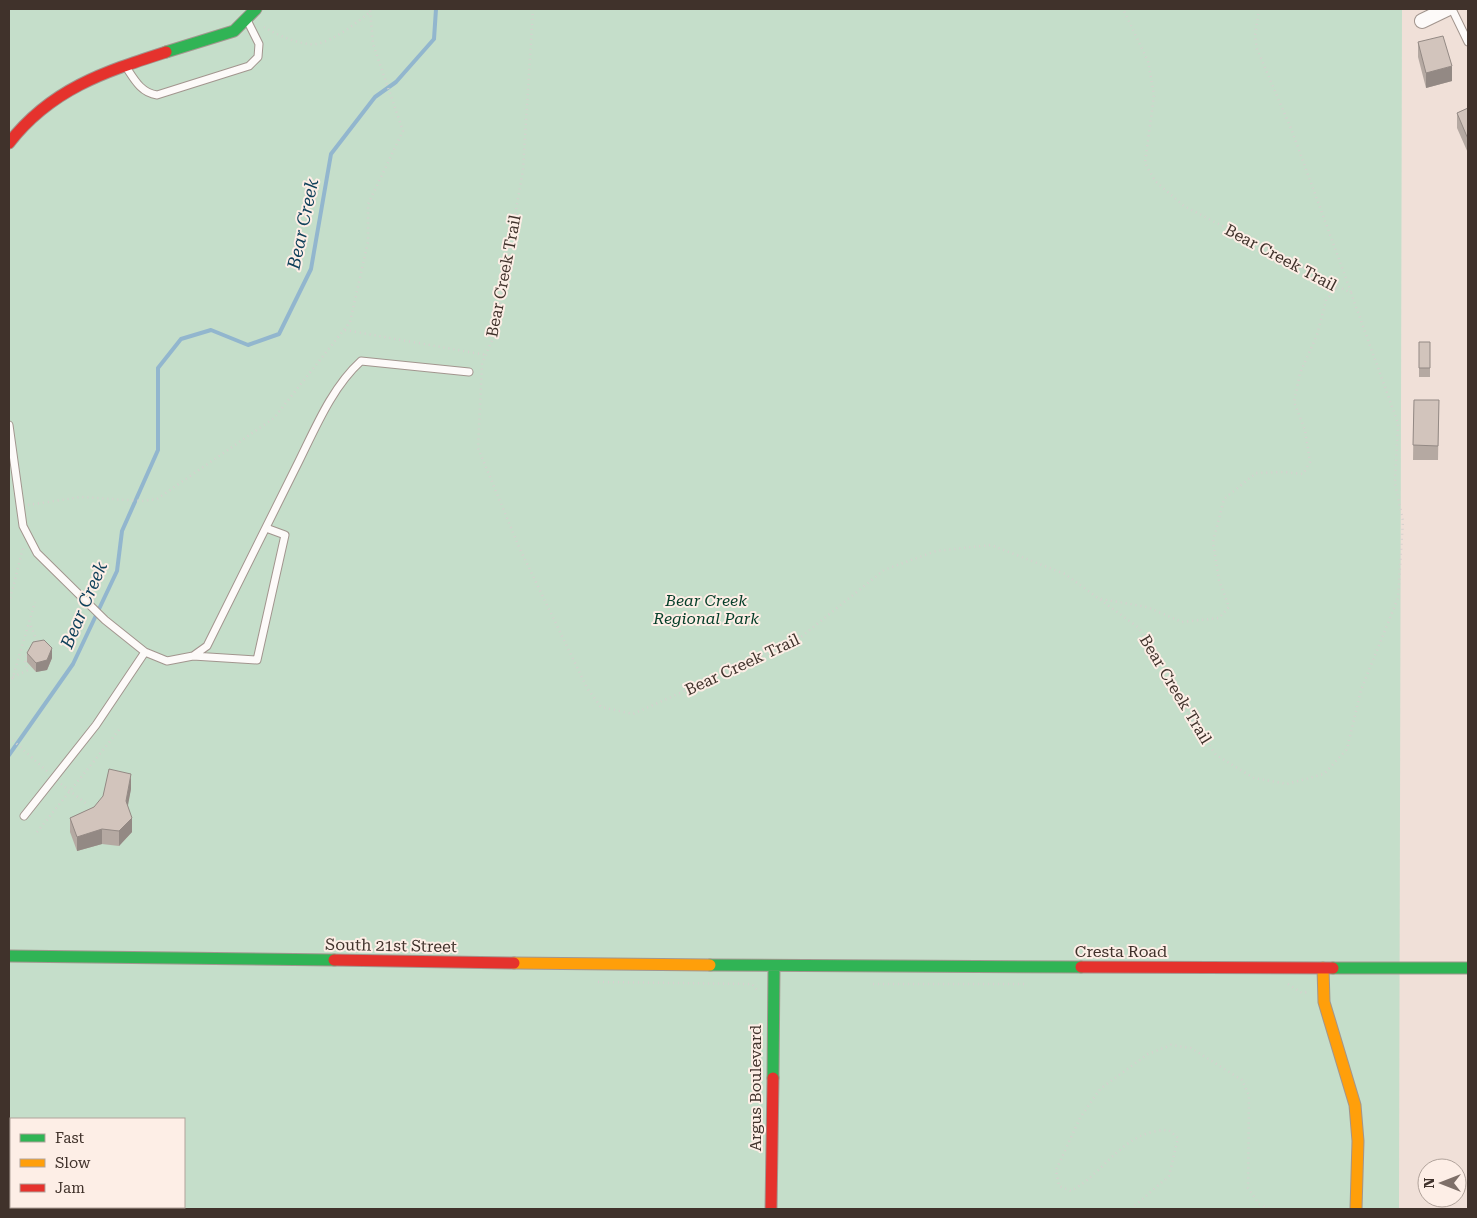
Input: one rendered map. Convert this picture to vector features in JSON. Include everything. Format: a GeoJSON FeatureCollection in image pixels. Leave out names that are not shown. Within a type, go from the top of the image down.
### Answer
{"type":"FeatureCollection","features":[{"type":"Feature","properties":{"kind":"main road"},"geometry":{"type":"LineString","coordinates":[[9,143],[16,131],[36,111],[66,91],[126,67],[234,31],[251,15]]}},
{"type":"Feature","properties":{"kind":"main road","name":"South 21st Street"},"geometry":{"type":"LineString","coordinates":[[9,956],[774,966]]}},
{"type":"Feature","properties":{"kind":"main road","name":"Cresta Road"},"geometry":{"type":"LineString","coordinates":[[774,966],[1468,968]]}},
{"type":"Feature","properties":{"kind":"main road","name":"Argus Boulevard"},"geometry":{"type":"LineString","coordinates":[[771,1209],[774,966]]}},
{"type":"Feature","properties":{"kind":"main road"},"geometry":{"type":"LineString","coordinates":[[1323,968],[1324,1002],[1355,1105],[1358,1140],[1356,1209]]}},
{"type":"Feature","properties":{"kind":"street"},"geometry":{"type":"LineString","coordinates":[[1422,21],[1447,9]]}},
{"type":"Feature","properties":{"kind":"lane"},"geometry":{"type":"LineString","coordinates":[[1452,9],[1468,42]]}},
{"type":"Feature","properties":{"kind":"lane"},"geometry":{"type":"LineString","coordinates":[[126,67],[143,90],[157,95],[249,66],[258,58],[260,50],[251,15]]}},
{"type":"Feature","properties":{"kind":"lane"},"geometry":{"type":"LineString","coordinates":[[193,656],[207,646],[322,416],[346,374],[361,361],[469,372]]}},
{"type":"Feature","properties":{"kind":"lane"},"geometry":{"type":"LineString","coordinates":[[9,425],[23,526],[38,553],[105,620],[146,652],[166,661],[193,656],[257,660],[285,535],[266,528]]}},
{"type":"Feature","properties":{"kind":"lane"},"geometry":{"type":"LineString","coordinates":[[24,816],[96,724],[146,652]]}},
{"type":"Feature","properties":{"kind":"path","name":"Bear Creek Trail"},"geometry":{"type":"LineString","coordinates":[[533,9],[523,170],[494,336],[482,363],[478,448],[519,547],[587,688],[601,707],[633,714],[796,641],[884,570],[936,551],[992,545],[1065,574],[1139,628],[1190,717],[1216,755],[1254,778],[1288,784],[1324,774],[1347,749],[1361,690],[1398,598],[1403,521],[1395,483],[1398,423],[1351,294],[1184,206],[1155,181],[1145,162],[1154,96],[1148,60],[1128,23],[1123,9]]}},
{"type":"Feature","properties":{"kind":"path"},"geometry":{"type":"LineString","coordinates":[[1259,9],[1254,36],[1257,49],[1292,131],[1351,294]]}},
{"type":"Feature","properties":{"kind":"path"},"geometry":{"type":"LineString","coordinates":[[251,15],[274,33],[292,40],[315,44],[348,29],[370,10]]}},
{"type":"Feature","properties":{"kind":"path"},"geometry":{"type":"LineString","coordinates":[[21,506],[81,497],[123,498],[142,501],[156,499],[274,418],[350,322],[368,242],[368,204],[403,131],[373,44],[370,10]]}},
{"type":"Feature","properties":{"kind":"path"},"geometry":{"type":"LineString","coordinates":[[1099,599],[1147,607],[1182,622],[1219,618],[1229,607],[1219,580],[1213,542],[1224,499],[1256,474],[1285,472],[1303,474],[1310,462],[1305,430],[1294,402],[1300,373],[1317,335],[1326,300],[1338,287]]}},
{"type":"Feature","properties":{"kind":"path"},"geometry":{"type":"LineString","coordinates":[[344,330],[486,354]]}},
{"type":"Feature","properties":{"kind":"path"},"geometry":{"type":"LineString","coordinates":[[9,603],[20,552],[30,539]]}},
{"type":"Feature","properties":{"kind":"path"},"geometry":{"type":"LineString","coordinates":[[9,684],[30,624],[35,602]]}},
{"type":"Feature","properties":{"kind":"path"},"geometry":{"type":"LineString","coordinates":[[30,624],[39,646]]}},
{"type":"Feature","properties":{"kind":"path"},"geometry":{"type":"LineString","coordinates":[[13,677],[28,670],[25,660],[30,650]]}},
{"type":"Feature","properties":{"kind":"path"},"geometry":{"type":"LineString","coordinates":[[37,832],[120,730]]}},
{"type":"Feature","properties":{"kind":"path"},"geometry":{"type":"LineString","coordinates":[[9,737],[28,752]]}},
{"type":"Feature","properties":{"kind":"path"},"geometry":{"type":"LineString","coordinates":[[592,981],[752,984],[759,995]]}},
{"type":"Feature","properties":{"kind":"path"},"geometry":{"type":"LineString","coordinates":[[866,984],[1030,984]]}},
{"type":"Feature","properties":{"kind":"path"},"geometry":{"type":"LineString","coordinates":[[1288,984],[1302,993],[1324,992]]}},
{"type":"Feature","properties":{"kind":"path"},"geometry":{"type":"LineString","coordinates":[[1131,1209],[1170,1176],[1178,1138],[1170,1130],[1154,1130],[1127,1141],[1087,1182],[1071,1191],[1059,1186],[1056,1170],[1080,1118],[1100,1089],[1148,1054],[1171,1045],[1191,1048],[1242,1080],[1249,1095],[1248,1188],[1259,1204],[1270,1209]]}},
{"type":"Feature","properties":{"kind":"green space","name":"Bear Creek Regional Park"},"geometry":{"type":"Polygon","coordinates":[[[9,9],[1402,9],[1399,1209],[9,1209],[9,9]]]}},
{"type":"Feature","properties":{"kind":"building"},"geometry":{"type":"Polygon","coordinates":[[[1443,36],[1452,66],[1426,73],[1418,42],[1443,36]]]}},
{"type":"Feature","properties":{"kind":"building"},"geometry":{"type":"Polygon","coordinates":[[[1468,108],[1468,139],[1457,113],[1468,108]]]}},
{"type":"Feature","properties":{"kind":"building"},"geometry":{"type":"Polygon","coordinates":[[[1419,342],[1430,342],[1430,368],[1419,368],[1419,342]]]}},
{"type":"Feature","properties":{"kind":"building"},"geometry":{"type":"Polygon","coordinates":[[[1414,400],[1439,400],[1438,446],[1413,445],[1414,400]]]}},
{"type":"Feature","properties":{"kind":"building"},"geometry":{"type":"Polygon","coordinates":[[[44,640],[52,648],[47,660],[36,663],[27,653],[33,642],[44,640]]]}},
{"type":"Feature","properties":{"kind":"building"},"geometry":{"type":"Polygon","coordinates":[[[109,769],[131,774],[126,801],[132,818],[119,831],[102,829],[77,837],[70,818],[94,807],[103,796],[109,769]]]}},
{"type":"Feature","properties":{"kind":"waterway","name":"Bear Creek"},"geometry":{"type":"LineString","coordinates":[[9,755],[73,664],[117,571],[122,531],[158,450],[158,368],[181,339],[211,330],[248,345],[279,334],[311,269],[331,154],[375,97],[396,82],[434,39],[436,9]]}},
{"type":"Feature","properties":{"kind":"traffic: fast"},"geometry":{"type":"LineString","coordinates":[[166,52],[234,31],[256,9]]}},
{"type":"Feature","properties":{"kind":"traffic: fast"},"geometry":{"type":"LineString","coordinates":[[9,956],[334,960]]}},
{"type":"Feature","properties":{"kind":"traffic: fast"},"geometry":{"type":"LineString","coordinates":[[710,965],[1081,967]]}},
{"type":"Feature","properties":{"kind":"traffic: fast"},"geometry":{"type":"LineString","coordinates":[[773,1078],[774,966]]}},
{"type":"Feature","properties":{"kind":"traffic: fast"},"geometry":{"type":"LineString","coordinates":[[1333,968],[1468,968]]}},
{"type":"Feature","properties":{"kind":"traffic: slow"},"geometry":{"type":"LineString","coordinates":[[514,963],[710,965]]}},
{"type":"Feature","properties":{"kind":"traffic: slow"},"geometry":{"type":"LineString","coordinates":[[1323,968],[1324,1002],[1355,1105],[1358,1141],[1356,1209]]}},
{"type":"Feature","properties":{"kind":"traffic: jam"},"geometry":{"type":"LineString","coordinates":[[9,143],[25,124],[61,96],[100,75],[166,52]]}},
{"type":"Feature","properties":{"kind":"traffic: jam"},"geometry":{"type":"LineString","coordinates":[[334,960],[514,963]]}},
{"type":"Feature","properties":{"kind":"traffic: jam"},"geometry":{"type":"LineString","coordinates":[[1081,967],[1333,968]]}},
{"type":"Feature","properties":{"kind":"traffic: jam"},"geometry":{"type":"LineString","coordinates":[[771,1209],[773,1078]]}}]}
